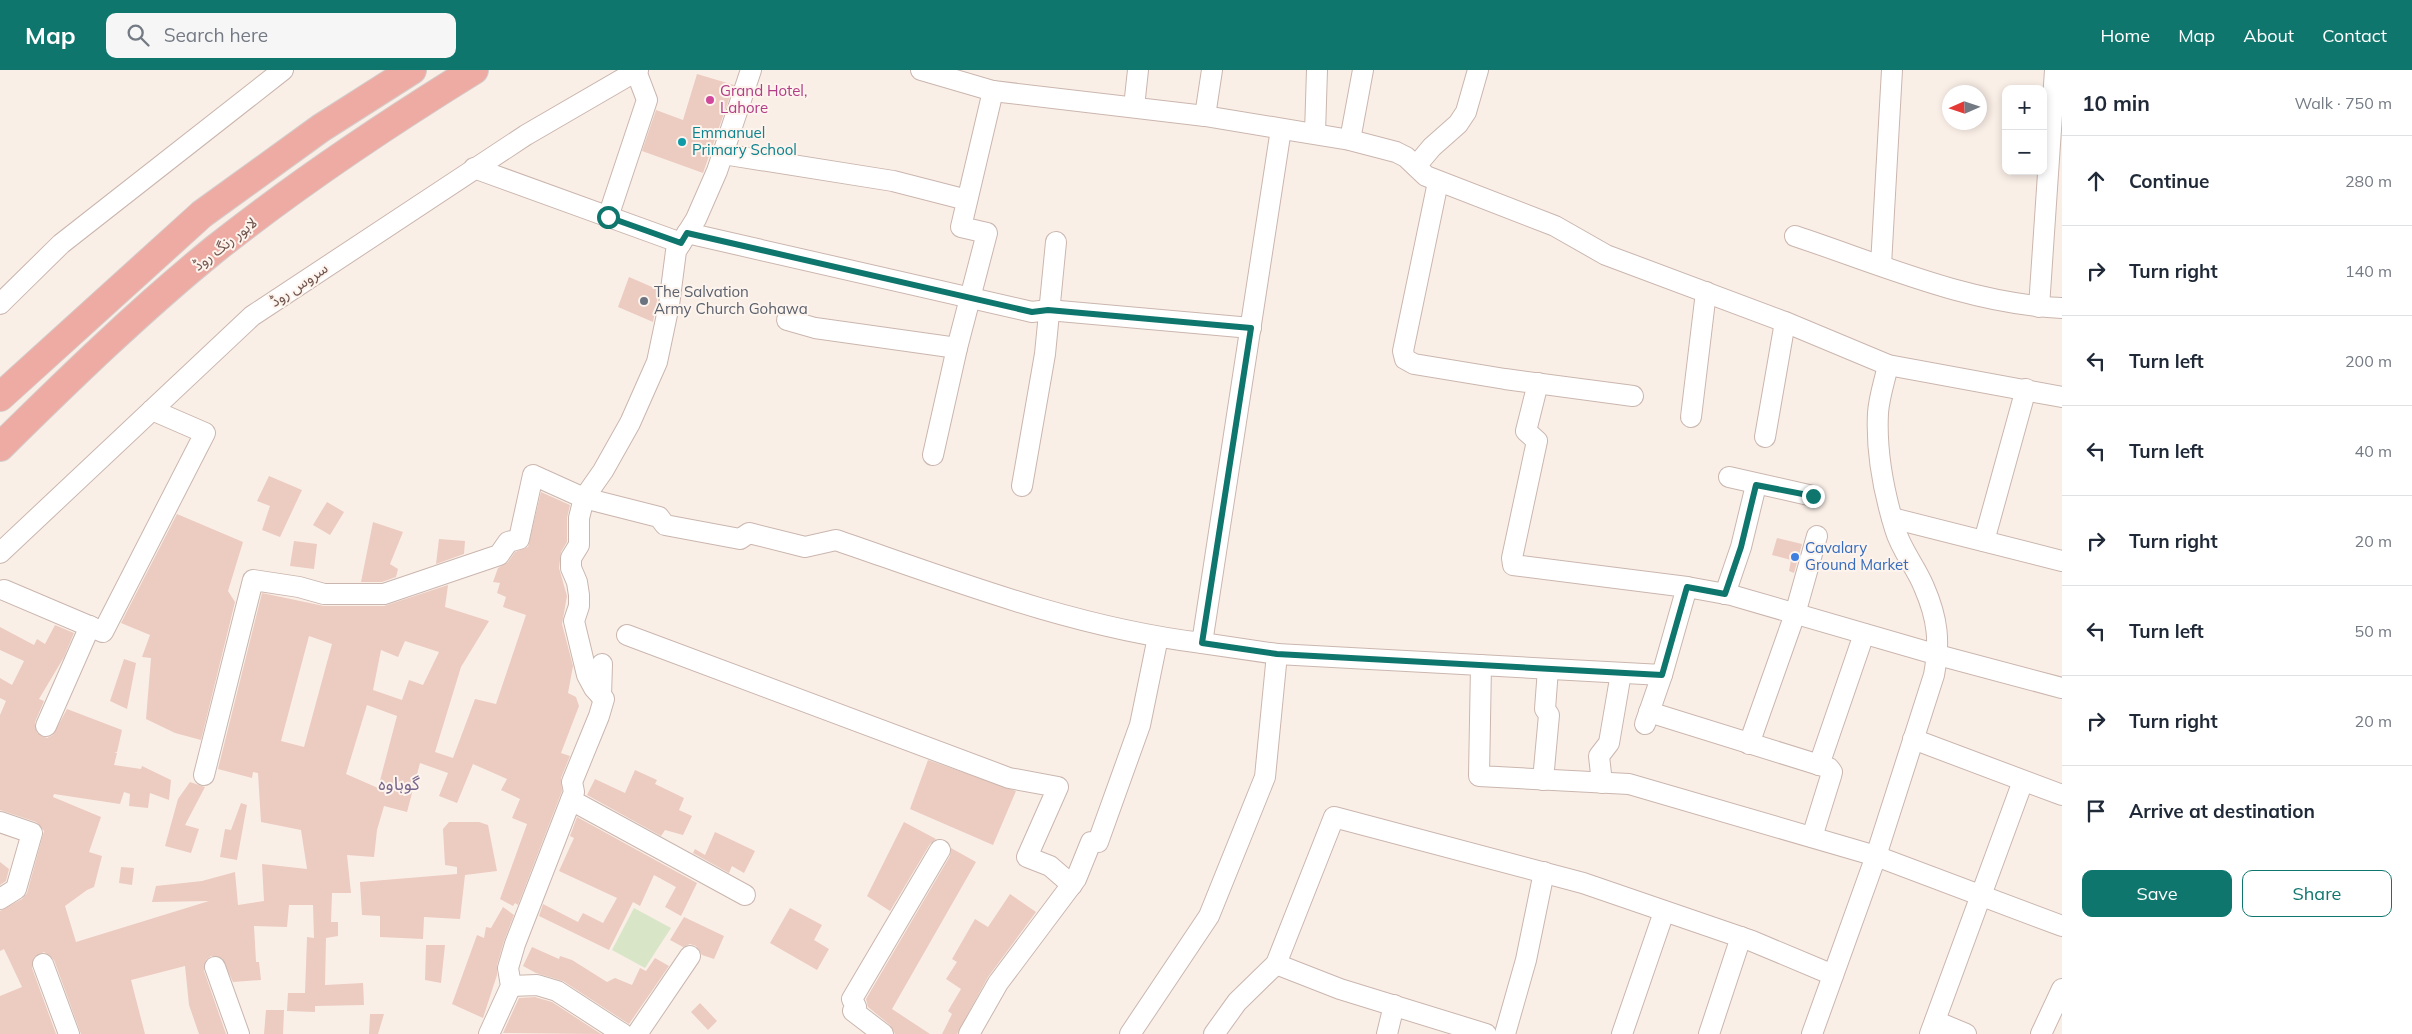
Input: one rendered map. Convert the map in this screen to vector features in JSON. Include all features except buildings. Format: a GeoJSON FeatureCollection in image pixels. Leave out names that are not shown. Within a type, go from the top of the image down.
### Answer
{"type":"FeatureCollection","features":[{"type":"Feature","properties":{"kind":"highway"},"geometry":{"type":"LineString","coordinates":[[0,397],[202,214],[321,128],[412,70]]}},
{"type":"Feature","properties":{"kind":"highway","name":"لاہور رنگ روڈ"},"geometry":{"type":"LineString","coordinates":[[0,447],[115,338],[215,250],[330,164],[474,70]]}},
{"type":"Feature","properties":{"kind":"street"},"geometry":{"type":"LineString","coordinates":[[493,1032],[511,986],[508,968],[515,944],[574,792],[572,782],[599,716],[604,698],[587,676],[574,621],[579,606],[577,582],[571,568],[571,558],[579,545],[579,518],[584,498],[603,471],[630,423],[657,362],[669,305],[676,251],[717,171],[751,70]]}},
{"type":"Feature","properties":{"kind":"street"},"geometry":{"type":"LineString","coordinates":[[920,70],[992,91],[1205,116],[1315,133],[1396,152],[1406,157],[1426,176],[1438,182],[1555,226],[1606,256],[1785,322],[1888,365],[2062,397]]}},
{"type":"Feature","properties":{"kind":"street"},"geometry":{"type":"LineString","coordinates":[[1134,107],[1138,70]]}},
{"type":"Feature","properties":{"kind":"street"},"geometry":{"type":"LineString","coordinates":[[1205,116],[1212,70]]}},
{"type":"Feature","properties":{"kind":"street"},"geometry":{"type":"LineString","coordinates":[[1315,133],[1317,70]]}},
{"type":"Feature","properties":{"kind":"street"},"geometry":{"type":"LineString","coordinates":[[1350,140],[1363,70]]}},
{"type":"Feature","properties":{"kind":"street"},"geometry":{"type":"LineString","coordinates":[[1416,166],[1432,146],[1458,124],[1466,112],[1478,70]]}},
{"type":"Feature","properties":{"kind":"street"},"geometry":{"type":"LineString","coordinates":[[1881,265],[1892,70]]}},
{"type":"Feature","properties":{"kind":"street"},"geometry":{"type":"LineString","coordinates":[[608,217],[647,100],[637,71]]}},
{"type":"Feature","properties":{"kind":"street","name":"سروس روڈ"},"geometry":{"type":"LineString","coordinates":[[0,553],[252,316],[474,168],[526,135],[637,71]]}},
{"type":"Feature","properties":{"kind":"street"},"geometry":{"type":"LineString","coordinates":[[0,304],[61,244],[270,73]]}},
{"type":"Feature","properties":{"kind":"street"},"geometry":{"type":"LineString","coordinates":[[2039,307],[2057,82]]}},
{"type":"Feature","properties":{"kind":"street"},"geometry":{"type":"LineString","coordinates":[[933,454],[957,348],[987,233],[961,227],[992,91]]}},
{"type":"Feature","properties":{"kind":"street"},"geometry":{"type":"LineString","coordinates":[[1202,643],[1282,129]]}},
{"type":"Feature","properties":{"kind":"street"},"geometry":{"type":"LineString","coordinates":[[723,154],[894,181],[967,200]]}},
{"type":"Feature","properties":{"kind":"street"},"geometry":{"type":"LineString","coordinates":[[474,168],[608,217],[684,238],[1032,312],[1048,310],[1251,328]]}},
{"type":"Feature","properties":{"kind":"street"},"geometry":{"type":"LineString","coordinates":[[1438,182],[1403,351],[1405,359],[1414,364],[1633,396]]}},
{"type":"Feature","properties":{"kind":"street"},"geometry":{"type":"LineString","coordinates":[[1795,236],[1937,285],[2018,305],[2062,308]]}},
{"type":"Feature","properties":{"kind":"street"},"geometry":{"type":"LineString","coordinates":[[1022,486],[1045,354],[1056,242]]}},
{"type":"Feature","properties":{"kind":"street"},"geometry":{"type":"LineString","coordinates":[[1691,416],[1706,292]]}},
{"type":"Feature","properties":{"kind":"street"},"geometry":{"type":"LineString","coordinates":[[786,320],[815,328],[957,348]]}},
{"type":"Feature","properties":{"kind":"street"},"geometry":{"type":"LineString","coordinates":[[1765,437],[1785,322]]}},
{"type":"Feature","properties":{"kind":"street"},"geometry":{"type":"LineString","coordinates":[[1812,1034],[1876,856],[1934,675],[1939,648],[1936,622],[1924,586],[1903,549],[1892,518],[1880,460],[1878,412],[1888,365]]}},
{"type":"Feature","properties":{"kind":"street"},"geometry":{"type":"LineString","coordinates":[[1538,383],[1526,431],[1537,441],[1512,558],[1512,566],[1687,587],[1725,594],[1938,655],[2062,688]]}},
{"type":"Feature","properties":{"kind":"street"},"geometry":{"type":"LineString","coordinates":[[1984,541],[2026,390]]}},
{"type":"Feature","properties":{"kind":"street"},"geometry":{"type":"LineString","coordinates":[[1,592],[103,632],[206,433],[152,410]]}},
{"type":"Feature","properties":{"kind":"street"},"geometry":{"type":"LineString","coordinates":[[204,775],[253,580],[299,587],[324,594],[384,594],[499,555],[508,542],[519,539],[533,475],[584,498],[659,517],[665,525],[740,539],[749,533],[805,547],[836,540],[1034,607],[1158,637],[1277,654],[1662,675]]}},
{"type":"Feature","properties":{"kind":"street"},"geometry":{"type":"LineString","coordinates":[[1729,477],[1756,485],[1813,496]]}},
{"type":"Feature","properties":{"kind":"street"},"geometry":{"type":"LineString","coordinates":[[1725,594],[1741,547],[1756,485]]}},
{"type":"Feature","properties":{"kind":"street"},"geometry":{"type":"LineString","coordinates":[[1892,518],[2062,561]]}},
{"type":"Feature","properties":{"kind":"street"},"geometry":{"type":"LineString","coordinates":[[1749,744],[1795,614],[1817,536]]}},
{"type":"Feature","properties":{"kind":"street"},"geometry":{"type":"LineString","coordinates":[[1687,587],[1662,675],[1647,718],[1749,744],[1819,765],[1832,772],[1812,837]]}},
{"type":"Feature","properties":{"kind":"street"},"geometry":{"type":"LineString","coordinates":[[46,726],[90,626]]}},
{"type":"Feature","properties":{"kind":"street"},"geometry":{"type":"LineString","coordinates":[[1819,765],[1864,634]]}},
{"type":"Feature","properties":{"kind":"street"},"geometry":{"type":"LineString","coordinates":[[628,635],[1009,778],[1058,787],[1027,856],[1050,866],[1072,885]]}},
{"type":"Feature","properties":{"kind":"street"},"geometry":{"type":"LineString","coordinates":[[970,1034],[998,983],[1072,885],[1092,842],[1098,842],[1140,726],[1158,637]]}},
{"type":"Feature","properties":{"kind":"street"},"geometry":{"type":"LineString","coordinates":[[1130,1034],[1209,916],[1265,777],[1277,654]]}},
{"type":"Feature","properties":{"kind":"street"},"geometry":{"type":"LineString","coordinates":[[601,696],[602,664]]}},
{"type":"Feature","properties":{"kind":"street"},"geometry":{"type":"LineString","coordinates":[[1481,665],[1479,776],[1629,784],[1876,856],[2062,926]]}},
{"type":"Feature","properties":{"kind":"street"},"geometry":{"type":"LineString","coordinates":[[1543,780],[1549,715],[1545,709],[1548,669]]}},
{"type":"Feature","properties":{"kind":"street"},"geometry":{"type":"LineString","coordinates":[[1602,783],[1599,756],[1609,744],[1621,673]]}},
{"type":"Feature","properties":{"kind":"street"},"geometry":{"type":"LineString","coordinates":[[1913,739],[2062,795]]}},
{"type":"Feature","properties":{"kind":"street"},"geometry":{"type":"LineString","coordinates":[[1966,1034],[1933,1027],[2023,781]]}},
{"type":"Feature","properties":{"kind":"street"},"geometry":{"type":"LineString","coordinates":[[571,800],[745,895]]}},
{"type":"Feature","properties":{"kind":"street"},"geometry":{"type":"LineString","coordinates":[[1214,1034],[1237,1002],[1276,964],[1334,817],[1583,883],[1741,937],[1833,975]]}},
{"type":"Feature","properties":{"kind":"street"},"geometry":{"type":"LineString","coordinates":[[0,822],[32,834],[16,889],[0,900]]}},
{"type":"Feature","properties":{"kind":"street"},"geometry":{"type":"LineString","coordinates":[[883,1034],[853,1010],[856,1007],[852,999],[940,850]]}},
{"type":"Feature","properties":{"kind":"street"},"geometry":{"type":"LineString","coordinates":[[1505,1034],[1526,960],[1544,872]]}},
{"type":"Feature","properties":{"kind":"street"},"geometry":{"type":"LineString","coordinates":[[1622,1034],[1664,912]]}},
{"type":"Feature","properties":{"kind":"street"},"geometry":{"type":"LineString","coordinates":[[1709,1034],[1741,937]]}},
{"type":"Feature","properties":{"kind":"street"},"geometry":{"type":"LineString","coordinates":[[637,1034],[690,956]]}},
{"type":"Feature","properties":{"kind":"street"},"geometry":{"type":"LineString","coordinates":[[43,964],[69,1034]]}},
{"type":"Feature","properties":{"kind":"street"},"geometry":{"type":"LineString","coordinates":[[1276,964],[1340,988],[1486,1034]]}},
{"type":"Feature","properties":{"kind":"street"},"geometry":{"type":"LineString","coordinates":[[215,967],[240,1034]]}},
{"type":"Feature","properties":{"kind":"street"},"geometry":{"type":"LineString","coordinates":[[511,986],[536,985],[556,991],[623,1034]]}},
{"type":"Feature","properties":{"kind":"street"},"geometry":{"type":"LineString","coordinates":[[2042,1034],[2062,989]]}},
{"type":"Feature","properties":{"kind":"street"},"geometry":{"type":"LineString","coordinates":[[1387,1034],[1394,1005]]}},
{"type":"Feature","properties":{"kind":"green space"},"geometry":{"type":"Polygon","coordinates":[[[634,908],[671,928],[645,968],[612,950],[634,908]]]}},
{"type":"Feature","properties":{"kind":"place","name":"Grand Hotel, Lahore"},"geometry":{"type":"Point","coordinates":[710,100]}},
{"type":"Feature","properties":{"kind":"place","name":"Emmanuel Primary School"},"geometry":{"type":"Point","coordinates":[682,142]}},
{"type":"Feature","properties":{"kind":"place","name":"The Salvation Army Church Gohawa"},"geometry":{"type":"Point","coordinates":[644,301]}},
{"type":"Feature","properties":{"kind":"place","name":"Cavalary Ground Market"},"geometry":{"type":"Point","coordinates":[1795,557]}},
{"type":"Feature","properties":{"kind":"district","name":"گوہاوہ"},"geometry":{"type":"Point","coordinates":[399,784]}},
{"type":"Feature","properties":{"kind":"route"},"geometry":{"type":"LineString","coordinates":[[608,217],[681,243],[687,233],[1032,312],[1048,310],[1251,328],[1202,643],[1277,654],[1662,675],[1687,587],[1725,594],[1741,547],[1756,485],[1813,496]]}}]}
